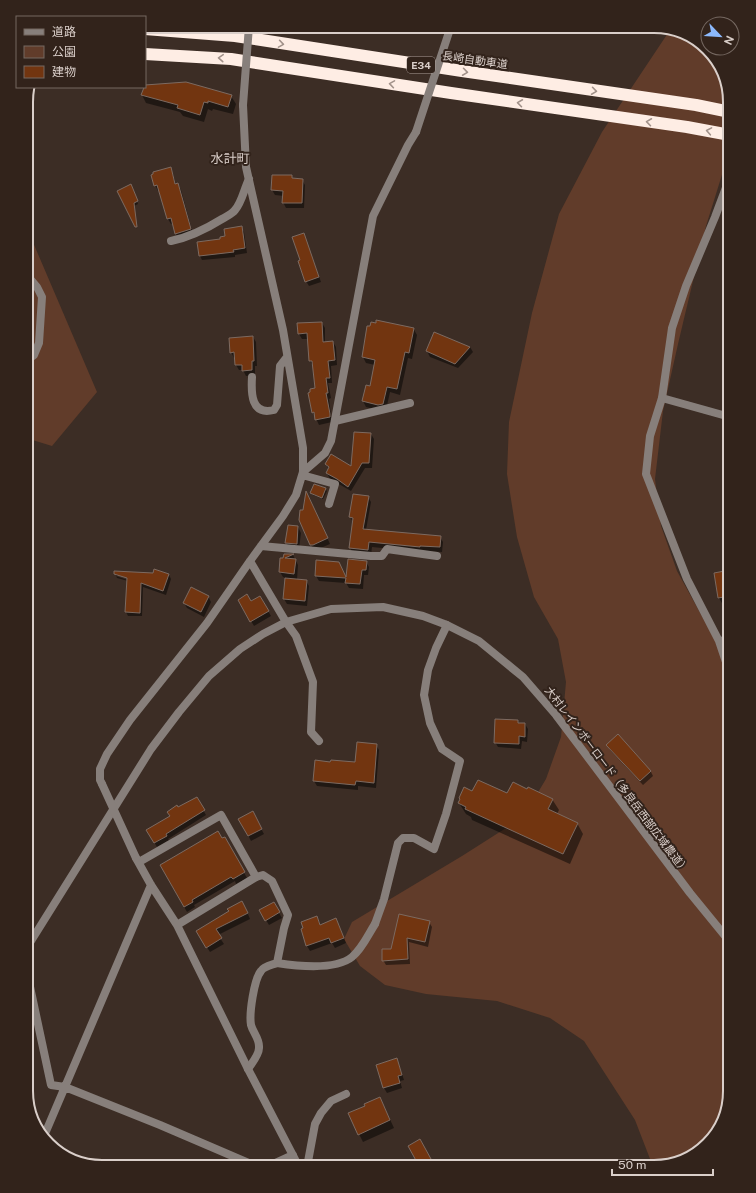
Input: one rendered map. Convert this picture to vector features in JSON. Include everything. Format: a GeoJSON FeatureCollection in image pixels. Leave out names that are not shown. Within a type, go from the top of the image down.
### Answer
{"type":"FeatureCollection","features":[{"type":"Feature","properties":{"kind":"highway","name":"長崎自動車道"},"geometry":{"type":"LineString","coordinates":[[196,33],[235,36],[462,72],[696,105],[723,111]]}},
{"type":"Feature","properties":{"kind":"highway","name":"E34"},"geometry":{"type":"LineString","coordinates":[[146,54],[231,59],[687,127],[723,134]]}},
{"type":"Feature","properties":{"kind":"street"},"geometry":{"type":"LineString","coordinates":[[248,33],[243,105],[246,167],[281,322],[303,448],[303,474],[296,495],[283,516],[250,560],[207,623],[130,720],[107,754],[100,769],[100,780],[138,860],[151,885],[177,925],[248,1069],[296,1160]]}},
{"type":"Feature","properties":{"kind":"street"},"geometry":{"type":"LineString","coordinates":[[303,474],[325,453],[331,441],[372,216],[416,132],[449,33]]}},
{"type":"Feature","properties":{"kind":"street"},"geometry":{"type":"LineString","coordinates":[[171,241],[186,238],[204,230],[234,212],[240,203],[249,179]]}},
{"type":"Feature","properties":{"kind":"street"},"geometry":{"type":"LineString","coordinates":[[723,196],[686,286],[672,328],[662,398],[650,436],[646,474],[687,579],[719,641],[723,653]]}},
{"type":"Feature","properties":{"kind":"street"},"geometry":{"type":"LineString","coordinates":[[33,282],[38,287],[42,297],[39,343],[33,356]]}},
{"type":"Feature","properties":{"kind":"street"},"geometry":{"type":"LineString","coordinates":[[252,377],[252,396],[256,406],[261,410],[274,410],[277,405],[280,366],[287,357]]}},
{"type":"Feature","properties":{"kind":"street"},"geometry":{"type":"LineString","coordinates":[[662,398],[723,415]]}},
{"type":"Feature","properties":{"kind":"street"},"geometry":{"type":"LineString","coordinates":[[335,421],[410,403]]}},
{"type":"Feature","properties":{"kind":"street"},"geometry":{"type":"LineString","coordinates":[[303,474],[335,484],[329,504]]}},
{"type":"Feature","properties":{"kind":"street"},"geometry":{"type":"LineString","coordinates":[[261,546],[371,556],[382,556],[388,549],[437,556]]}},
{"type":"Feature","properties":{"kind":"street"},"geometry":{"type":"LineString","coordinates":[[250,560],[286,622],[296,636],[313,682],[311,732],[319,741]]}},
{"type":"Feature","properties":{"kind":"street","name":"大村レインボーロード（多良岳西部広域農道）"},"geometry":{"type":"LineString","coordinates":[[33,939],[151,749],[209,676],[240,649],[262,634],[286,622],[331,610],[383,607],[424,616],[447,625],[479,641],[523,677],[556,714],[690,893],[723,933]]}},
{"type":"Feature","properties":{"kind":"street"},"geometry":{"type":"LineString","coordinates":[[248,1069],[259,1050],[259,1042],[252,1025],[251,1012],[253,994],[261,969],[277,963],[289,965],[325,966],[343,962],[352,957],[363,944],[375,924],[384,899],[398,843],[403,838],[414,838],[434,849],[446,814],[460,761],[442,749],[430,722],[424,695],[428,670],[447,625]]}},
{"type":"Feature","properties":{"kind":"street"},"geometry":{"type":"LineString","coordinates":[[719,641],[723,641]]}},
{"type":"Feature","properties":{"kind":"street"},"geometry":{"type":"LineString","coordinates":[[138,860],[221,815],[256,877]]}},
{"type":"Feature","properties":{"kind":"street"},"geometry":{"type":"LineString","coordinates":[[177,925],[256,877],[264,875],[272,881],[288,915],[277,963]]}},
{"type":"Feature","properties":{"kind":"street"},"geometry":{"type":"LineString","coordinates":[[46,1131],[151,885]]}},
{"type":"Feature","properties":{"kind":"street"},"geometry":{"type":"LineString","coordinates":[[33,1001],[51,1085],[65,1087],[242,1160]]}},
{"type":"Feature","properties":{"kind":"street"},"geometry":{"type":"LineString","coordinates":[[309,1160],[315,1124],[321,1113],[331,1101],[346,1094]]}},
{"type":"Feature","properties":{"kind":"street"},"geometry":{"type":"LineString","coordinates":[[281,1160],[293,1154]]}},
{"type":"Feature","properties":{"kind":"green space"},"geometry":{"type":"Polygon","coordinates":[[[667,34],[685,40],[699,50],[700,56],[705,56],[716,71],[722,89],[723,171],[706,226],[663,411],[655,479],[661,526],[677,571],[723,654],[723,1091],[722,1104],[716,1122],[699,1143],[685,1153],[672,1158],[654,1160],[650,1160],[635,1120],[584,1041],[550,1018],[497,1001],[426,994],[385,985],[360,966],[344,939],[352,922],[506,828],[528,809],[546,779],[561,737],[566,682],[558,639],[534,597],[517,537],[507,474],[509,422],[532,313],[559,214],[602,132],[667,34]]]}},
{"type":"Feature","properties":{"kind":"green space"},"geometry":{"type":"Polygon","coordinates":[[[33,242],[97,392],[52,446],[33,440],[33,242]]]}},
{"type":"Feature","properties":{"kind":"building"},"geometry":{"type":"Polygon","coordinates":[[[186,82],[232,95],[228,107],[208,101],[208,103],[204,102],[200,115],[177,108],[178,105],[141,95],[144,88],[146,88],[146,85],[186,82]]]}},
{"type":"Feature","properties":{"kind":"building"},"geometry":{"type":"Polygon","coordinates":[[[171,167],[175,184],[178,183],[191,229],[175,234],[171,218],[167,219],[157,185],[154,186],[151,175],[153,172],[171,167]]]}},
{"type":"Feature","properties":{"kind":"building"},"geometry":{"type":"Polygon","coordinates":[[[272,175],[292,175],[292,178],[303,179],[302,203],[282,203],[283,191],[271,190],[272,175]]]}},
{"type":"Feature","properties":{"kind":"building"},"geometry":{"type":"Polygon","coordinates":[[[131,184],[138,201],[134,203],[137,227],[135,227],[117,191],[131,184]]]}},
{"type":"Feature","properties":{"kind":"building"},"geometry":{"type":"Polygon","coordinates":[[[242,226],[245,248],[233,250],[234,252],[199,256],[197,242],[220,239],[220,237],[225,236],[224,229],[242,226]]]}},
{"type":"Feature","properties":{"kind":"building"},"geometry":{"type":"Polygon","coordinates":[[[304,233],[319,277],[305,282],[298,261],[300,260],[292,237],[304,233]]]}},
{"type":"Feature","properties":{"kind":"building"},"geometry":{"type":"Polygon","coordinates":[[[376,320],[414,328],[409,353],[405,352],[397,389],[387,387],[383,404],[378,405],[362,401],[366,385],[370,386],[375,360],[362,357],[367,326],[370,326],[371,322],[376,323],[376,320]]]}},
{"type":"Feature","properties":{"kind":"building"},"geometry":{"type":"Polygon","coordinates":[[[322,322],[323,342],[333,341],[335,360],[328,361],[330,378],[326,378],[328,393],[326,393],[330,417],[315,420],[308,393],[310,392],[310,389],[315,388],[312,361],[309,361],[307,333],[298,334],[297,323],[322,322]]]}},
{"type":"Feature","properties":{"kind":"building"},"geometry":{"type":"Polygon","coordinates":[[[434,332],[470,347],[455,364],[426,351],[434,332]]]}},
{"type":"Feature","properties":{"kind":"building"},"geometry":{"type":"Polygon","coordinates":[[[253,336],[254,361],[252,361],[252,370],[242,371],[242,365],[235,365],[234,352],[230,353],[229,338],[253,336]]]}},
{"type":"Feature","properties":{"kind":"building"},"geometry":{"type":"Polygon","coordinates":[[[354,432],[371,433],[369,463],[362,463],[348,487],[326,473],[329,467],[325,464],[331,454],[351,466],[354,432]]]}},
{"type":"Feature","properties":{"kind":"building"},"geometry":{"type":"Polygon","coordinates":[[[314,484],[326,488],[322,498],[310,493],[314,484]]]}},
{"type":"Feature","properties":{"kind":"building"},"geometry":{"type":"Polygon","coordinates":[[[306,491],[328,538],[313,545],[310,545],[299,520],[300,510],[303,510],[306,491]]]}},
{"type":"Feature","properties":{"kind":"building"},"geometry":{"type":"Polygon","coordinates":[[[353,494],[369,496],[363,529],[441,536],[440,547],[420,547],[369,542],[368,550],[349,548],[353,518],[349,517],[353,494]]]}},
{"type":"Feature","properties":{"kind":"building"},"geometry":{"type":"Polygon","coordinates":[[[288,525],[298,526],[297,544],[285,543],[288,525]]]}},
{"type":"Feature","properties":{"kind":"building"},"geometry":{"type":"Polygon","coordinates":[[[284,554],[294,554],[285,558],[296,559],[294,574],[279,572],[280,558],[283,558],[284,554]]]}},
{"type":"Feature","properties":{"kind":"building"},"geometry":{"type":"Polygon","coordinates":[[[348,559],[367,561],[366,570],[362,570],[360,584],[345,583],[346,578],[315,576],[316,560],[339,562],[346,577],[348,559]]]}},
{"type":"Feature","properties":{"kind":"building"},"geometry":{"type":"Polygon","coordinates":[[[154,569],[169,574],[163,591],[141,583],[140,613],[125,612],[127,578],[114,574],[114,571],[153,573],[154,569]]]}},
{"type":"Feature","properties":{"kind":"building"},"geometry":{"type":"Polygon","coordinates":[[[723,571],[723,597],[718,598],[714,573],[723,571]]]}},
{"type":"Feature","properties":{"kind":"building"},"geometry":{"type":"Polygon","coordinates":[[[285,578],[307,580],[305,601],[283,599],[285,578]]]}},
{"type":"Feature","properties":{"kind":"building"},"geometry":{"type":"Polygon","coordinates":[[[191,587],[209,596],[201,612],[183,603],[191,587]]]}},
{"type":"Feature","properties":{"kind":"building"},"geometry":{"type":"Polygon","coordinates":[[[247,594],[251,601],[260,596],[269,611],[250,622],[238,600],[247,594]]]}},
{"type":"Feature","properties":{"kind":"building"},"geometry":{"type":"Polygon","coordinates":[[[495,719],[518,720],[518,723],[525,723],[525,737],[519,736],[519,744],[494,743],[495,719]]]}},
{"type":"Feature","properties":{"kind":"building"},"geometry":{"type":"Polygon","coordinates":[[[618,734],[651,771],[640,781],[606,745],[618,734]]]}},
{"type":"Feature","properties":{"kind":"building"},"geometry":{"type":"Polygon","coordinates":[[[357,742],[377,744],[374,783],[356,781],[355,785],[313,781],[315,760],[330,762],[331,760],[355,762],[357,742]]]}},
{"type":"Feature","properties":{"kind":"building"},"geometry":{"type":"Polygon","coordinates":[[[478,780],[507,793],[513,782],[527,789],[528,787],[553,799],[548,809],[578,823],[563,854],[465,809],[466,807],[458,803],[464,787],[472,791],[478,780]]]}},
{"type":"Feature","properties":{"kind":"building"},"geometry":{"type":"Polygon","coordinates":[[[197,797],[205,810],[154,843],[146,830],[170,816],[167,812],[177,805],[178,807],[197,797]]]}},
{"type":"Feature","properties":{"kind":"building"},"geometry":{"type":"Polygon","coordinates":[[[253,811],[262,829],[248,836],[238,819],[253,811]]]}},
{"type":"Feature","properties":{"kind":"building"},"geometry":{"type":"Polygon","coordinates":[[[218,831],[222,838],[225,837],[245,872],[233,879],[231,877],[192,900],[193,902],[184,907],[160,865],[218,831]]]}},
{"type":"Feature","properties":{"kind":"building"},"geometry":{"type":"Polygon","coordinates":[[[242,901],[248,913],[216,929],[222,938],[206,948],[196,931],[229,911],[227,909],[242,901]]]}},
{"type":"Feature","properties":{"kind":"building"},"geometry":{"type":"Polygon","coordinates":[[[274,902],[280,912],[265,921],[259,910],[274,902]]]}},
{"type":"Feature","properties":{"kind":"building"},"geometry":{"type":"Polygon","coordinates":[[[399,914],[430,921],[425,942],[407,938],[408,959],[382,961],[382,949],[391,949],[399,914]]]}},
{"type":"Feature","properties":{"kind":"building"},"geometry":{"type":"Polygon","coordinates":[[[317,916],[320,925],[336,918],[344,938],[331,943],[329,938],[306,946],[301,929],[303,928],[301,922],[317,916]]]}},
{"type":"Feature","properties":{"kind":"building"},"geometry":{"type":"Polygon","coordinates":[[[397,1058],[402,1075],[398,1076],[400,1083],[383,1088],[376,1065],[397,1058]]]}},
{"type":"Feature","properties":{"kind":"building"},"geometry":{"type":"Polygon","coordinates":[[[380,1097],[390,1120],[358,1135],[348,1113],[365,1106],[364,1104],[380,1097]]]}},
{"type":"Feature","properties":{"kind":"building"},"geometry":{"type":"Polygon","coordinates":[[[420,1139],[431,1159],[416,1160],[408,1146],[420,1139]]]}},
{"type":"Feature","properties":{"kind":"district","name":"水計町"},"geometry":{"type":"Point","coordinates":[230,158]}}]}
